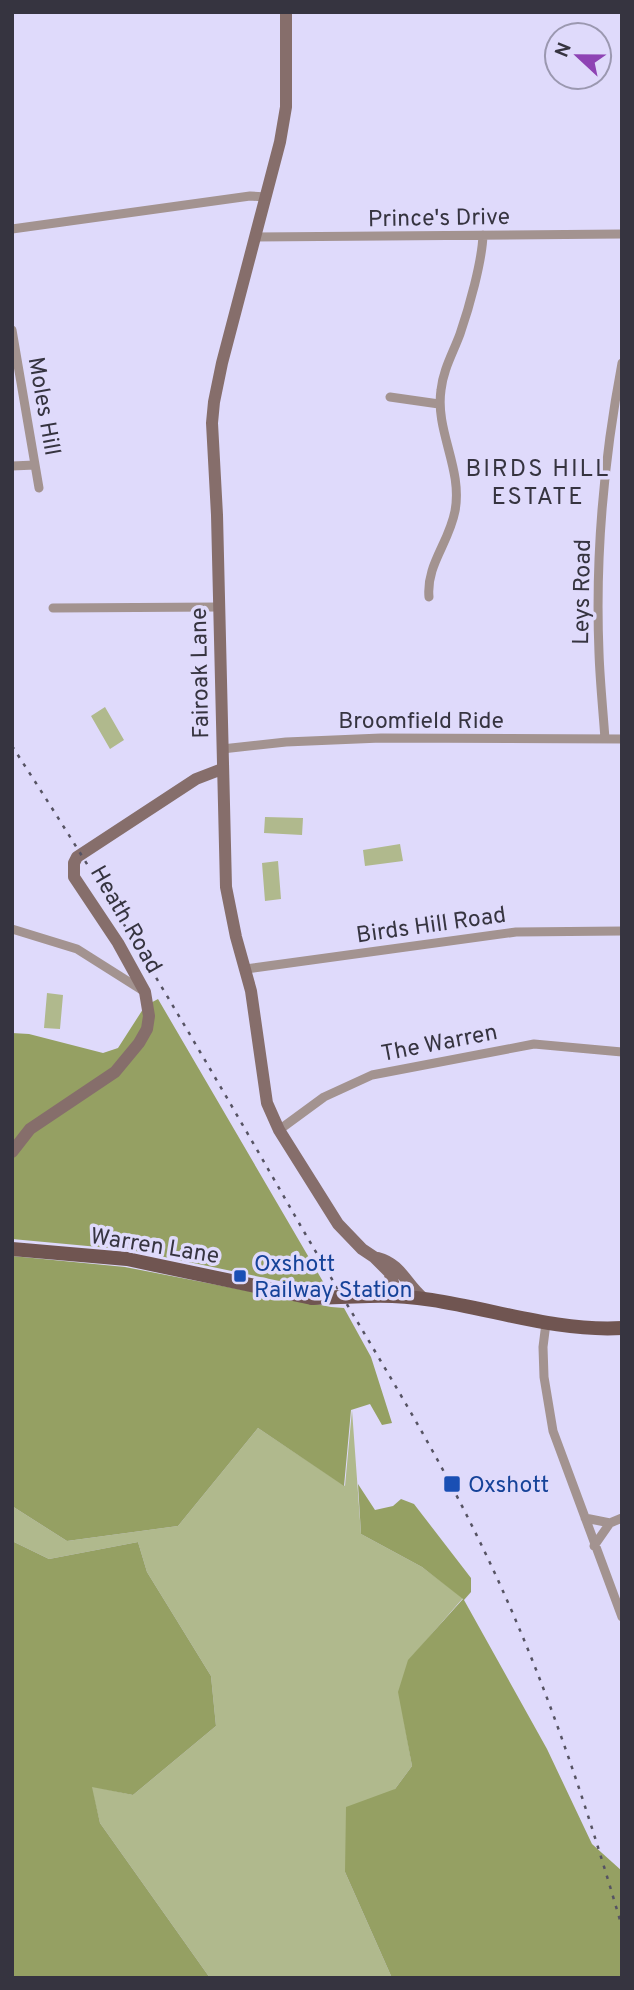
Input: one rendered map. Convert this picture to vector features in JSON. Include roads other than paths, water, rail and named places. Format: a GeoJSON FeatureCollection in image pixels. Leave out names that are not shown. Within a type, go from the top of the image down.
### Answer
{"type":"FeatureCollection","features":[{"type":"Feature","properties":{"kind":"main road","name":"Fairoak Lane"},"geometry":{"type":"LineString","coordinates":[[286,12],[286,107],[214,402],[212,423],[226,887],[251,991],[267,1103],[279,1129],[338,1224],[362,1249],[374,1257],[393,1279],[393,1295]]}},
{"type":"Feature","properties":{"kind":"main road","name":"Heath Road"},"geometry":{"type":"LineString","coordinates":[[12,1152],[30,1129],[115,1072],[147,1029],[149,1016],[145,992],[118,943],[74,877],[77,857],[196,779],[222,769]]}},
{"type":"Feature","properties":{"kind":"main road","name":"Warren Lane"},"geometry":{"type":"LineString","coordinates":[[12,1249],[127,1259],[312,1298],[393,1295],[423,1298],[547,1322],[607,1329],[622,1328]]}},
{"type":"Feature","properties":{"kind":"main road"},"geometry":{"type":"LineString","coordinates":[[374,1257],[394,1264],[414,1291],[423,1298]]}},
{"type":"Feature","properties":{"kind":"street"},"geometry":{"type":"LineString","coordinates":[[12,229],[250,196],[266,197]]}},
{"type":"Feature","properties":{"kind":"street","name":"Prince's Drive"},"geometry":{"type":"LineString","coordinates":[[256,237],[622,234]]}},
{"type":"Feature","properties":{"kind":"street"},"geometry":{"type":"LineString","coordinates":[[429,597],[429,578],[446,542],[457,492],[456,472],[439,404],[443,376],[461,332],[483,235]]}},
{"type":"Feature","properties":{"kind":"street","name":"Moles Hill"},"geometry":{"type":"LineString","coordinates":[[12,330],[39,488]]}},
{"type":"Feature","properties":{"kind":"street","name":"Leys Road"},"geometry":{"type":"LineString","coordinates":[[605,739],[599,652],[601,524],[613,411],[622,363]]}},
{"type":"Feature","properties":{"kind":"street"},"geometry":{"type":"LineString","coordinates":[[390,397],[439,404]]}},
{"type":"Feature","properties":{"kind":"street"},"geometry":{"type":"LineString","coordinates":[[12,466],[35,465]]}},
{"type":"Feature","properties":{"kind":"street"},"geometry":{"type":"LineString","coordinates":[[53,608],[219,607]]}},
{"type":"Feature","properties":{"kind":"street","name":"Broomfield Ride"},"geometry":{"type":"LineString","coordinates":[[222,749],[286,742],[357,739],[622,739]]}},
{"type":"Feature","properties":{"kind":"street"},"geometry":{"type":"LineString","coordinates":[[12,929],[77,949],[145,992]]}},
{"type":"Feature","properties":{"kind":"street","name":"Birds Hill Road"},"geometry":{"type":"LineString","coordinates":[[246,970],[516,932],[622,931]]}},
{"type":"Feature","properties":{"kind":"street","name":"The Warren"},"geometry":{"type":"LineString","coordinates":[[279,1129],[324,1097],[373,1074],[534,1044],[622,1052]]}},
{"type":"Feature","properties":{"kind":"street"},"geometry":{"type":"LineString","coordinates":[[547,1322],[543,1357],[547,1407],[553,1431],[622,1617]]}},
{"type":"Feature","properties":{"kind":"street"},"geometry":{"type":"LineString","coordinates":[[584,1518],[610,1523]]}},
{"type":"Feature","properties":{"kind":"street"},"geometry":{"type":"LineString","coordinates":[[594,1546],[610,1523],[622,1518]]}},
{"type":"Feature","properties":{"kind":"railway"},"geometry":{"type":"LineString","coordinates":[[12,746],[159,982],[458,1497],[500,1585],[541,1681],[576,1778],[622,1927]]}},
{"type":"Feature","properties":{"kind":"place","name":"Oxshott Railway Station"},"geometry":{"type":"Point","coordinates":[240,1276]}},
{"type":"Feature","properties":{"kind":"place","name":"Oxshott"},"geometry":{"type":"Point","coordinates":[452,1484]}},
{"type":"Feature","properties":{"kind":"district","name":"BIRDS HILL ESTATE"},"geometry":{"type":"Point","coordinates":[538,482]}}]}
